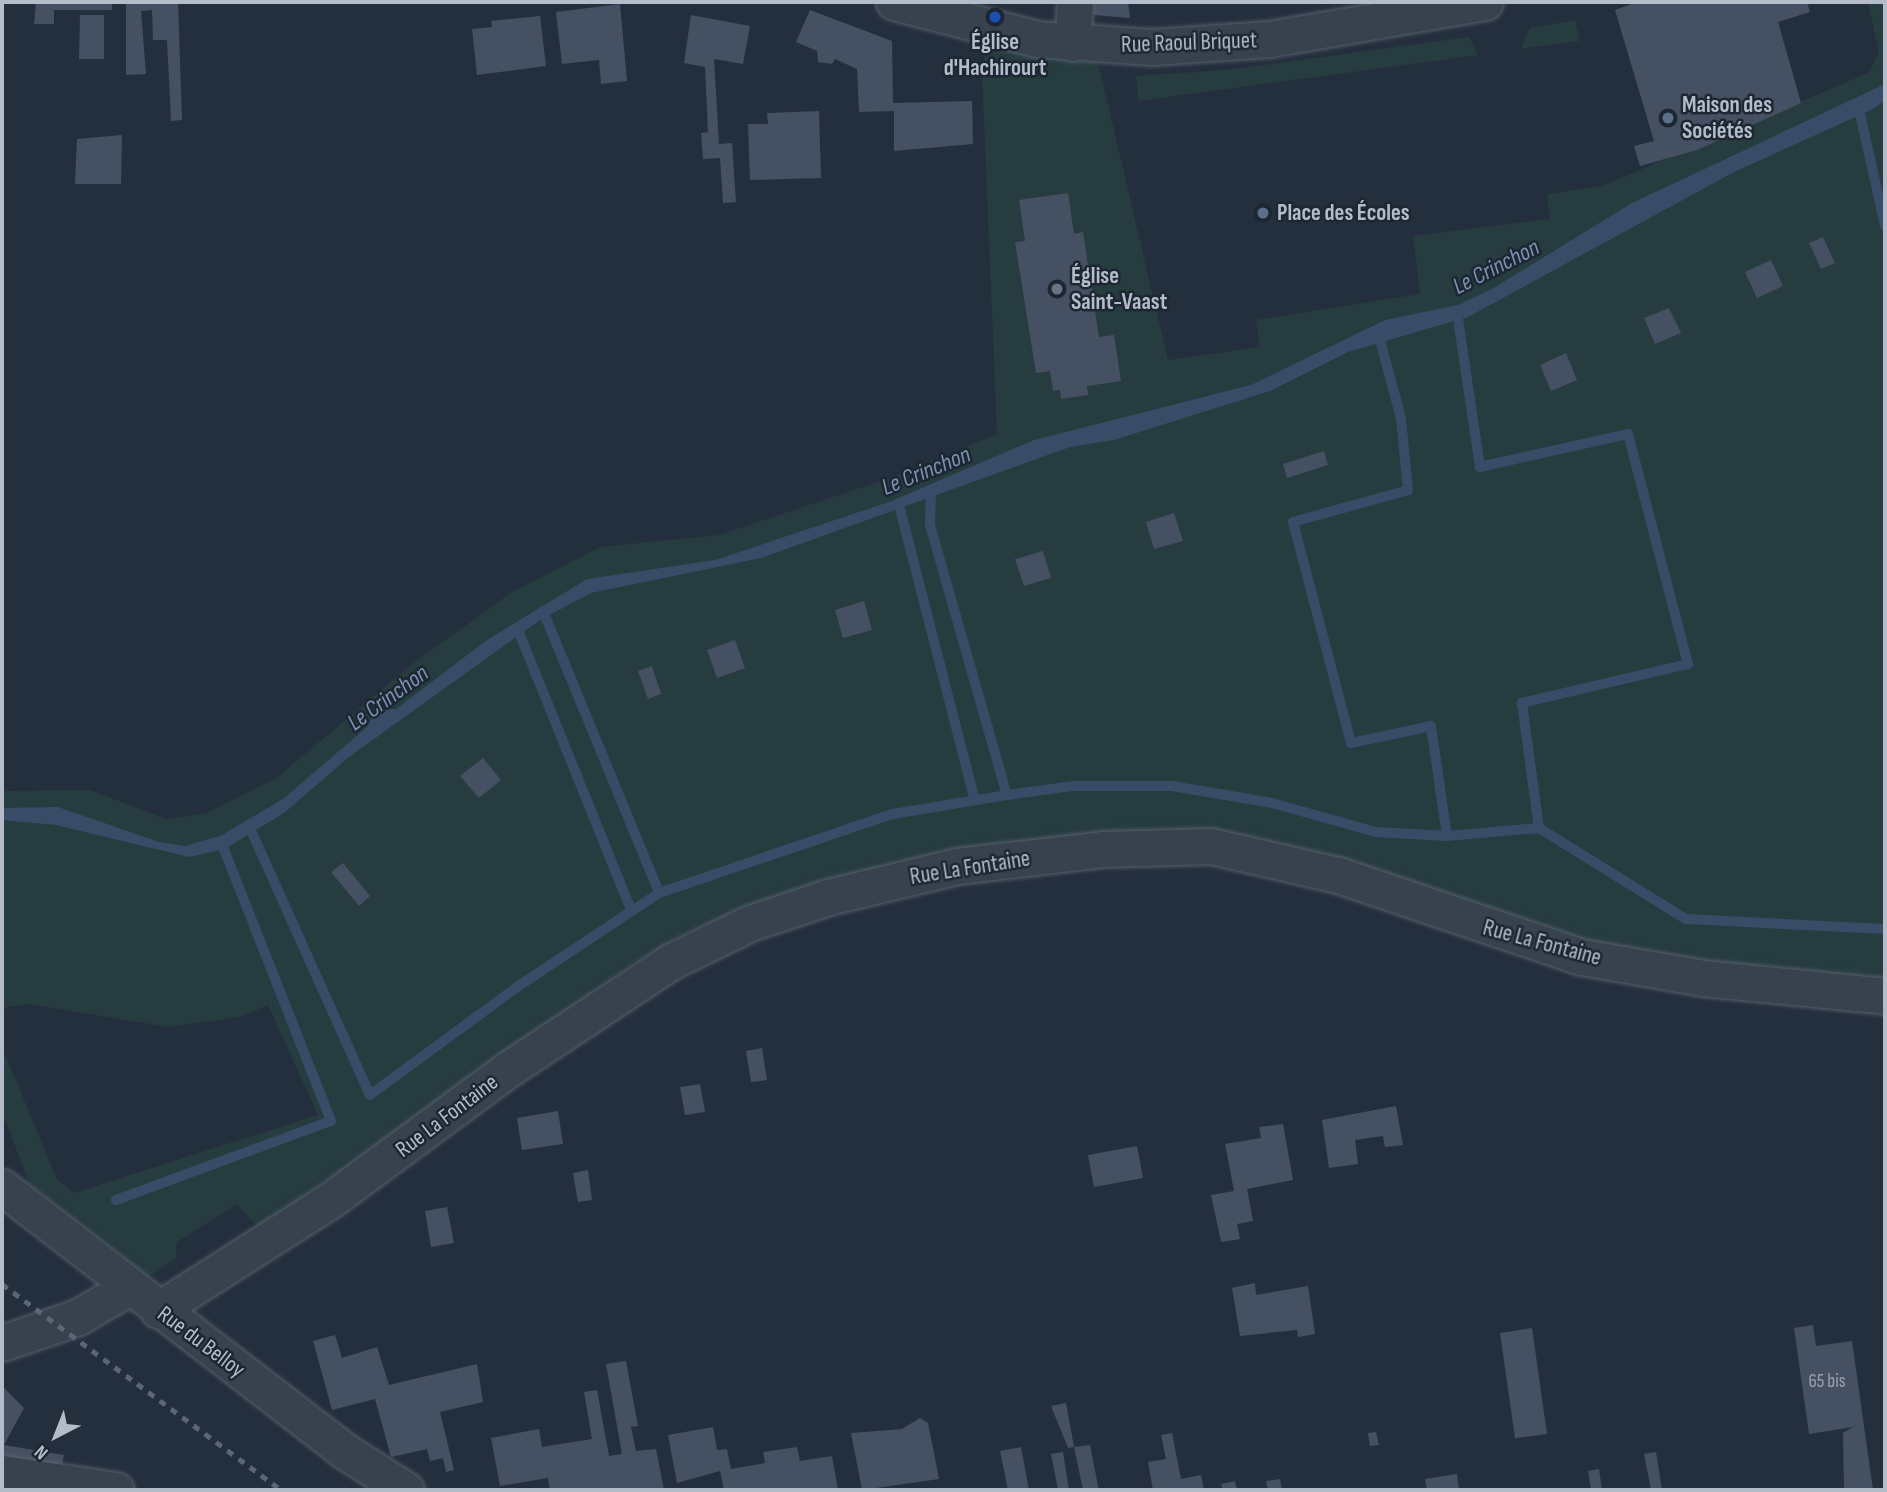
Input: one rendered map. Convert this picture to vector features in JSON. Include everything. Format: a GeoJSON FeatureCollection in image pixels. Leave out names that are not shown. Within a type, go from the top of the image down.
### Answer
{"type":"FeatureCollection","features":[{"type":"Feature","properties":{"kind":"street","name":"Rue Raoul Briquet"},"geometry":{"type":"LineString","coordinates":[[894,2],[994,30],[1072,43],[1152,47],[1269,39],[1485,2]]}},
{"type":"Feature","properties":{"kind":"street"},"geometry":{"type":"LineString","coordinates":[[1072,43],[1075,2]]}},
{"type":"Feature","properties":{"kind":"street","name":"Rue La Fontaine"},"geometry":{"type":"LineString","coordinates":[[158,1310],[332,1199],[510,1068],[670,962],[750,923],[828,897],[957,866],[1102,849],[1211,846],[1338,875],[1582,957],[1703,978],[1885,996]]}},
{"type":"Feature","properties":{"kind":"street","name":"Rue du Belloy"},"geometry":{"type":"LineString","coordinates":[[2,1187],[158,1310],[406,1490]]}},
{"type":"Feature","properties":{"kind":"street"},"geometry":{"type":"LineString","coordinates":[[2,1343],[78,1317],[129,1287]]}},
{"type":"Feature","properties":{"kind":"street"},"geometry":{"type":"LineString","coordinates":[[2,1472],[116,1490]]}},
{"type":"Feature","properties":{"kind":"green space"},"geometry":{"type":"Polygon","coordinates":[[[1868,2],[1885,2],[1885,982],[1720,965],[1570,938],[1242,835],[819,883],[687,932],[633,963],[259,1228],[237,1204],[177,1242],[176,1258],[149,1277],[29,1183],[2,1111],[2,1047],[57,1179],[74,1193],[318,1115],[268,1005],[239,1017],[169,1027],[29,1004],[6,1007],[2,1014],[2,791],[90,790],[166,819],[207,813],[275,779],[416,661],[512,592],[600,547],[719,535],[902,474],[997,434],[982,75],[988,28],[1094,45],[1168,360],[1260,347],[1256,320],[1420,294],[1413,236],[1550,219],[1547,194],[1602,186],[1868,73],[1879,53],[1868,2]]]}},
{"type":"Feature","properties":{"kind":"green space"},"geometry":{"type":"Polygon","coordinates":[[[1575,20],[1580,41],[1521,49],[1530,28],[1575,20]]]}},
{"type":"Feature","properties":{"kind":"green space"},"geometry":{"type":"Polygon","coordinates":[[[1469,37],[1478,55],[1138,101],[1136,76],[1226,70],[1469,37]]]}},
{"type":"Feature","properties":{"kind":"water"},"geometry":{"type":"Polygon","coordinates":[[[1885,84],[1885,101],[1871,110],[1734,172],[1468,317],[1348,352],[1270,391],[1114,440],[1070,447],[761,558],[591,593],[540,620],[349,757],[284,813],[225,849],[189,857],[56,825],[2,820],[2,808],[58,807],[159,842],[185,846],[220,836],[283,799],[367,727],[377,709],[396,709],[487,640],[587,579],[715,560],[889,502],[1034,440],[1251,385],[1385,320],[1458,305],[1492,289],[1632,203],[1885,84]]]}},
{"type":"Feature","properties":{"kind":"building"},"geometry":{"type":"Polygon","coordinates":[[[36,2],[112,2],[112,10],[54,10],[54,24],[34,24],[36,2]]]}},
{"type":"Feature","properties":{"kind":"building"},"geometry":{"type":"Polygon","coordinates":[[[126,2],[178,2],[182,120],[171,121],[167,40],[153,40],[152,10],[141,11],[146,74],[126,75],[126,2]]]}},
{"type":"Feature","properties":{"kind":"building"},"geometry":{"type":"Polygon","coordinates":[[[1093,2],[1128,2],[1130,18],[1094,15],[1093,2]]]}},
{"type":"Feature","properties":{"kind":"building"},"geometry":{"type":"Polygon","coordinates":[[[1637,2],[1807,2],[1810,12],[1778,22],[1801,103],[1697,150],[1640,166],[1634,146],[1654,141],[1615,10],[1637,2]]]}},
{"type":"Feature","properties":{"kind":"building"},"geometry":{"type":"Polygon","coordinates":[[[620,4],[627,81],[601,84],[599,60],[562,64],[556,12],[620,4]]]}},
{"type":"Feature","properties":{"kind":"building"},"geometry":{"type":"Polygon","coordinates":[[[810,10],[892,41],[893,103],[972,101],[973,144],[894,151],[894,111],[859,112],[857,69],[835,59],[832,64],[818,62],[817,51],[796,42],[810,10]]]}},
{"type":"Feature","properties":{"kind":"building"},"geometry":{"type":"Polygon","coordinates":[[[80,15],[104,15],[104,59],[79,59],[80,15]]]}},
{"type":"Feature","properties":{"kind":"building"},"geometry":{"type":"Polygon","coordinates":[[[691,15],[750,26],[743,64],[714,59],[719,144],[732,143],[736,202],[723,203],[720,158],[703,159],[701,133],[708,132],[705,67],[684,63],[691,15]]]}},
{"type":"Feature","properties":{"kind":"building"},"geometry":{"type":"Polygon","coordinates":[[[540,16],[546,66],[477,75],[472,29],[492,27],[491,21],[540,16]]]}},
{"type":"Feature","properties":{"kind":"building"},"geometry":{"type":"Polygon","coordinates":[[[819,111],[821,178],[750,180],[748,124],[768,124],[767,113],[819,111]]]}},
{"type":"Feature","properties":{"kind":"building"},"geometry":{"type":"Polygon","coordinates":[[[122,135],[121,184],[75,184],[77,139],[122,135]]]}},
{"type":"Feature","properties":{"kind":"building","name":"Église Saint-Vaast"},"geometry":{"type":"Polygon","coordinates":[[[1068,193],[1074,234],[1083,232],[1099,337],[1114,335],[1121,381],[1087,386],[1088,395],[1061,399],[1060,390],[1053,391],[1050,371],[1036,373],[1015,242],[1025,241],[1019,200],[1068,193]]]}},
{"type":"Feature","properties":{"kind":"building"},"geometry":{"type":"Polygon","coordinates":[[[1823,237],[1835,263],[1821,269],[1809,243],[1823,237]]]}},
{"type":"Feature","properties":{"kind":"building"},"geometry":{"type":"Polygon","coordinates":[[[1771,260],[1783,286],[1757,298],[1745,272],[1771,260]]]}},
{"type":"Feature","properties":{"kind":"building"},"geometry":{"type":"Polygon","coordinates":[[[1669,308],[1681,333],[1655,344],[1644,318],[1669,308]]]}},
{"type":"Feature","properties":{"kind":"building"},"geometry":{"type":"Polygon","coordinates":[[[1566,353],[1577,380],[1551,391],[1540,365],[1566,353]]]}},
{"type":"Feature","properties":{"kind":"building"},"geometry":{"type":"Polygon","coordinates":[[[1324,451],[1328,465],[1287,478],[1283,464],[1324,451]]]}},
{"type":"Feature","properties":{"kind":"building"},"geometry":{"type":"Polygon","coordinates":[[[1174,513],[1183,541],[1154,549],[1146,522],[1174,513]]]}},
{"type":"Feature","properties":{"kind":"building"},"geometry":{"type":"Polygon","coordinates":[[[1043,551],[1051,578],[1024,586],[1015,559],[1043,551]]]}},
{"type":"Feature","properties":{"kind":"building"},"geometry":{"type":"Polygon","coordinates":[[[864,601],[872,630],[843,638],[835,610],[864,601]]]}},
{"type":"Feature","properties":{"kind":"building"},"geometry":{"type":"Polygon","coordinates":[[[735,640],[745,668],[717,678],[707,650],[735,640]]]}},
{"type":"Feature","properties":{"kind":"building"},"geometry":{"type":"Polygon","coordinates":[[[652,666],[661,694],[648,699],[638,671],[652,666]]]}},
{"type":"Feature","properties":{"kind":"building"},"geometry":{"type":"Polygon","coordinates":[[[483,758],[501,780],[479,798],[460,776],[483,758]]]}},
{"type":"Feature","properties":{"kind":"building"},"geometry":{"type":"Polygon","coordinates":[[[343,863],[370,896],[359,906],[331,872],[343,863]]]}},
{"type":"Feature","properties":{"kind":"building"},"geometry":{"type":"Polygon","coordinates":[[[762,1048],[767,1080],[751,1082],[746,1051],[762,1048]]]}},
{"type":"Feature","properties":{"kind":"building"},"geometry":{"type":"Polygon","coordinates":[[[700,1084],[705,1112],[685,1115],[680,1087],[700,1084]]]}},
{"type":"Feature","properties":{"kind":"building"},"geometry":{"type":"Polygon","coordinates":[[[1396,1106],[1403,1145],[1385,1147],[1383,1136],[1355,1140],[1358,1164],[1329,1168],[1322,1120],[1396,1106]]]}},
{"type":"Feature","properties":{"kind":"building"},"geometry":{"type":"Polygon","coordinates":[[[558,1111],[563,1144],[522,1150],[517,1118],[558,1111]]]}},
{"type":"Feature","properties":{"kind":"building"},"geometry":{"type":"Polygon","coordinates":[[[1283,1124],[1293,1180],[1247,1189],[1253,1221],[1237,1224],[1240,1239],[1221,1242],[1211,1195],[1234,1191],[1225,1144],[1261,1138],[1259,1127],[1283,1124]]]}},
{"type":"Feature","properties":{"kind":"building"},"geometry":{"type":"Polygon","coordinates":[[[1137,1146],[1143,1178],[1094,1187],[1088,1155],[1137,1146]]]}},
{"type":"Feature","properties":{"kind":"building"},"geometry":{"type":"Polygon","coordinates":[[[588,1170],[592,1200],[578,1202],[573,1173],[588,1170]]]}},
{"type":"Feature","properties":{"kind":"building"},"geometry":{"type":"Polygon","coordinates":[[[447,1207],[454,1243],[431,1247],[425,1211],[447,1207]]]}},
{"type":"Feature","properties":{"kind":"building"},"geometry":{"type":"Polygon","coordinates":[[[1255,1283],[1256,1295],[1308,1286],[1315,1334],[1298,1337],[1297,1330],[1240,1336],[1232,1288],[1255,1283]]]}},
{"type":"Feature","properties":{"kind":"building"},"geometry":{"type":"Polygon","coordinates":[[[1813,1325],[1816,1346],[1852,1341],[1873,1490],[1844,1490],[1843,1433],[1853,1427],[1809,1434],[1794,1328],[1813,1325]]]}},
{"type":"Feature","properties":{"kind":"building"},"geometry":{"type":"Polygon","coordinates":[[[1532,1328],[1547,1434],[1515,1438],[1500,1333],[1532,1328]]]}},
{"type":"Feature","properties":{"kind":"building"},"geometry":{"type":"Polygon","coordinates":[[[335,1335],[342,1358],[377,1347],[389,1385],[477,1364],[483,1402],[440,1412],[454,1470],[446,1472],[443,1458],[430,1461],[427,1449],[391,1457],[375,1399],[332,1410],[313,1341],[335,1335]]]}},
{"type":"Feature","properties":{"kind":"building"},"geometry":{"type":"Polygon","coordinates":[[[626,1361],[638,1426],[631,1427],[636,1451],[656,1449],[664,1490],[550,1490],[548,1478],[500,1486],[491,1438],[539,1429],[542,1447],[592,1439],[584,1392],[597,1390],[609,1456],[622,1454],[606,1364],[626,1361]]]}},
{"type":"Feature","properties":{"kind":"building"},"geometry":{"type":"Polygon","coordinates":[[[2,1386],[24,1408],[4,1445],[64,1455],[61,1470],[2,1458],[2,1386]]]}},
{"type":"Feature","properties":{"kind":"building"},"geometry":{"type":"Polygon","coordinates":[[[1066,1403],[1074,1447],[1068,1448],[1051,1406],[1066,1403]]]}},
{"type":"Feature","properties":{"kind":"building"},"geometry":{"type":"Polygon","coordinates":[[[920,1418],[928,1423],[939,1479],[862,1490],[851,1433],[902,1429],[920,1418]]]}},
{"type":"Feature","properties":{"kind":"building"},"geometry":{"type":"Polygon","coordinates":[[[713,1427],[717,1450],[727,1449],[731,1469],[765,1463],[763,1452],[797,1447],[800,1461],[832,1456],[838,1490],[724,1490],[720,1471],[677,1483],[668,1435],[713,1427]]]}},
{"type":"Feature","properties":{"kind":"building"},"geometry":{"type":"Polygon","coordinates":[[[1376,1432],[1379,1445],[1370,1446],[1368,1433],[1376,1432]]]}},
{"type":"Feature","properties":{"kind":"building"},"geometry":{"type":"Polygon","coordinates":[[[1172,1433],[1181,1479],[1201,1475],[1204,1490],[1153,1490],[1148,1462],[1166,1459],[1161,1435],[1172,1433]]]}},
{"type":"Feature","properties":{"kind":"building"},"geometry":{"type":"Polygon","coordinates":[[[1090,1445],[1099,1490],[1083,1490],[1074,1447],[1090,1445]]]}},
{"type":"Feature","properties":{"kind":"building"},"geometry":{"type":"Polygon","coordinates":[[[1021,1447],[1029,1490],[1008,1490],[1000,1451],[1021,1447]]]}},
{"type":"Feature","properties":{"kind":"building"},"geometry":{"type":"Polygon","coordinates":[[[1063,1452],[1069,1490],[1058,1490],[1051,1454],[1063,1452]]]}},
{"type":"Feature","properties":{"kind":"building"},"geometry":{"type":"Polygon","coordinates":[[[1656,1452],[1662,1490],[1651,1490],[1644,1454],[1656,1452]]]}},
{"type":"Feature","properties":{"kind":"building"},"geometry":{"type":"Polygon","coordinates":[[[1599,1469],[1602,1490],[1591,1490],[1588,1471],[1599,1469]]]}},
{"type":"Feature","properties":{"kind":"building"},"geometry":{"type":"Polygon","coordinates":[[[1457,1474],[1459,1490],[1427,1490],[1425,1479],[1457,1474]]]}},
{"type":"Feature","properties":{"kind":"building"},"geometry":{"type":"Polygon","coordinates":[[[1280,1479],[1282,1490],[1268,1490],[1266,1481],[1280,1479]]]}},
{"type":"Feature","properties":{"kind":"building"},"geometry":{"type":"Polygon","coordinates":[[[1235,1481],[1237,1490],[1223,1490],[1221,1484],[1235,1481]]]}},
{"type":"Feature","properties":{"kind":"waterway"},"geometry":{"type":"LineString","coordinates":[[1858,105],[1885,226]]}},
{"type":"Feature","properties":{"kind":"waterway","name":"Le Crinchon"},"geometry":{"type":"LineString","coordinates":[[1457,312],[1480,467],[1628,434],[1688,664],[1522,703],[1539,828],[1686,919],[1885,929]]}},
{"type":"Feature","properties":{"kind":"waterway","name":"Le Crinchon"},"geometry":{"type":"LineString","coordinates":[[931,493],[930,525],[1007,795],[1074,786],[1172,786],[1272,803],[1376,832],[1447,836],[1431,726],[1351,743],[1293,522],[1408,490],[1401,418],[1378,333]]}},
{"type":"Feature","properties":{"kind":"waterway","name":"Le Crinchon"},"geometry":{"type":"LineString","coordinates":[[899,505],[974,798]]}},
{"type":"Feature","properties":{"kind":"waterway"},"geometry":{"type":"LineString","coordinates":[[543,611],[659,893]]}},
{"type":"Feature","properties":{"kind":"waterway"},"geometry":{"type":"LineString","coordinates":[[518,630],[631,909]]}},
{"type":"Feature","properties":{"kind":"waterway"},"geometry":{"type":"LineString","coordinates":[[249,826],[370,1095],[520,985],[659,893],[893,814],[1007,795]]}},
{"type":"Feature","properties":{"kind":"waterway"},"geometry":{"type":"LineString","coordinates":[[1447,836],[1539,828]]}},
{"type":"Feature","properties":{"kind":"waterway"},"geometry":{"type":"LineString","coordinates":[[116,1200],[331,1121],[221,842]]}},
{"type":"Feature","properties":{"kind":"railway"},"geometry":{"type":"LineString","coordinates":[[2,1284],[281,1490]]}},
{"type":"Feature","properties":{"kind":"place","name":"Église d'Hachirourt"},"geometry":{"type":"Point","coordinates":[995,17]}},
{"type":"Feature","properties":{"kind":"place","name":"Maison des Sociétés"},"geometry":{"type":"Point","coordinates":[1668,118]}},
{"type":"Feature","properties":{"kind":"place","name":"Place des Écoles"},"geometry":{"type":"Point","coordinates":[1263,213]}},
{"type":"Feature","properties":{"kind":"place","name":"Église Saint-Vaast"},"geometry":{"type":"Point","coordinates":[1057,289]}}]}
